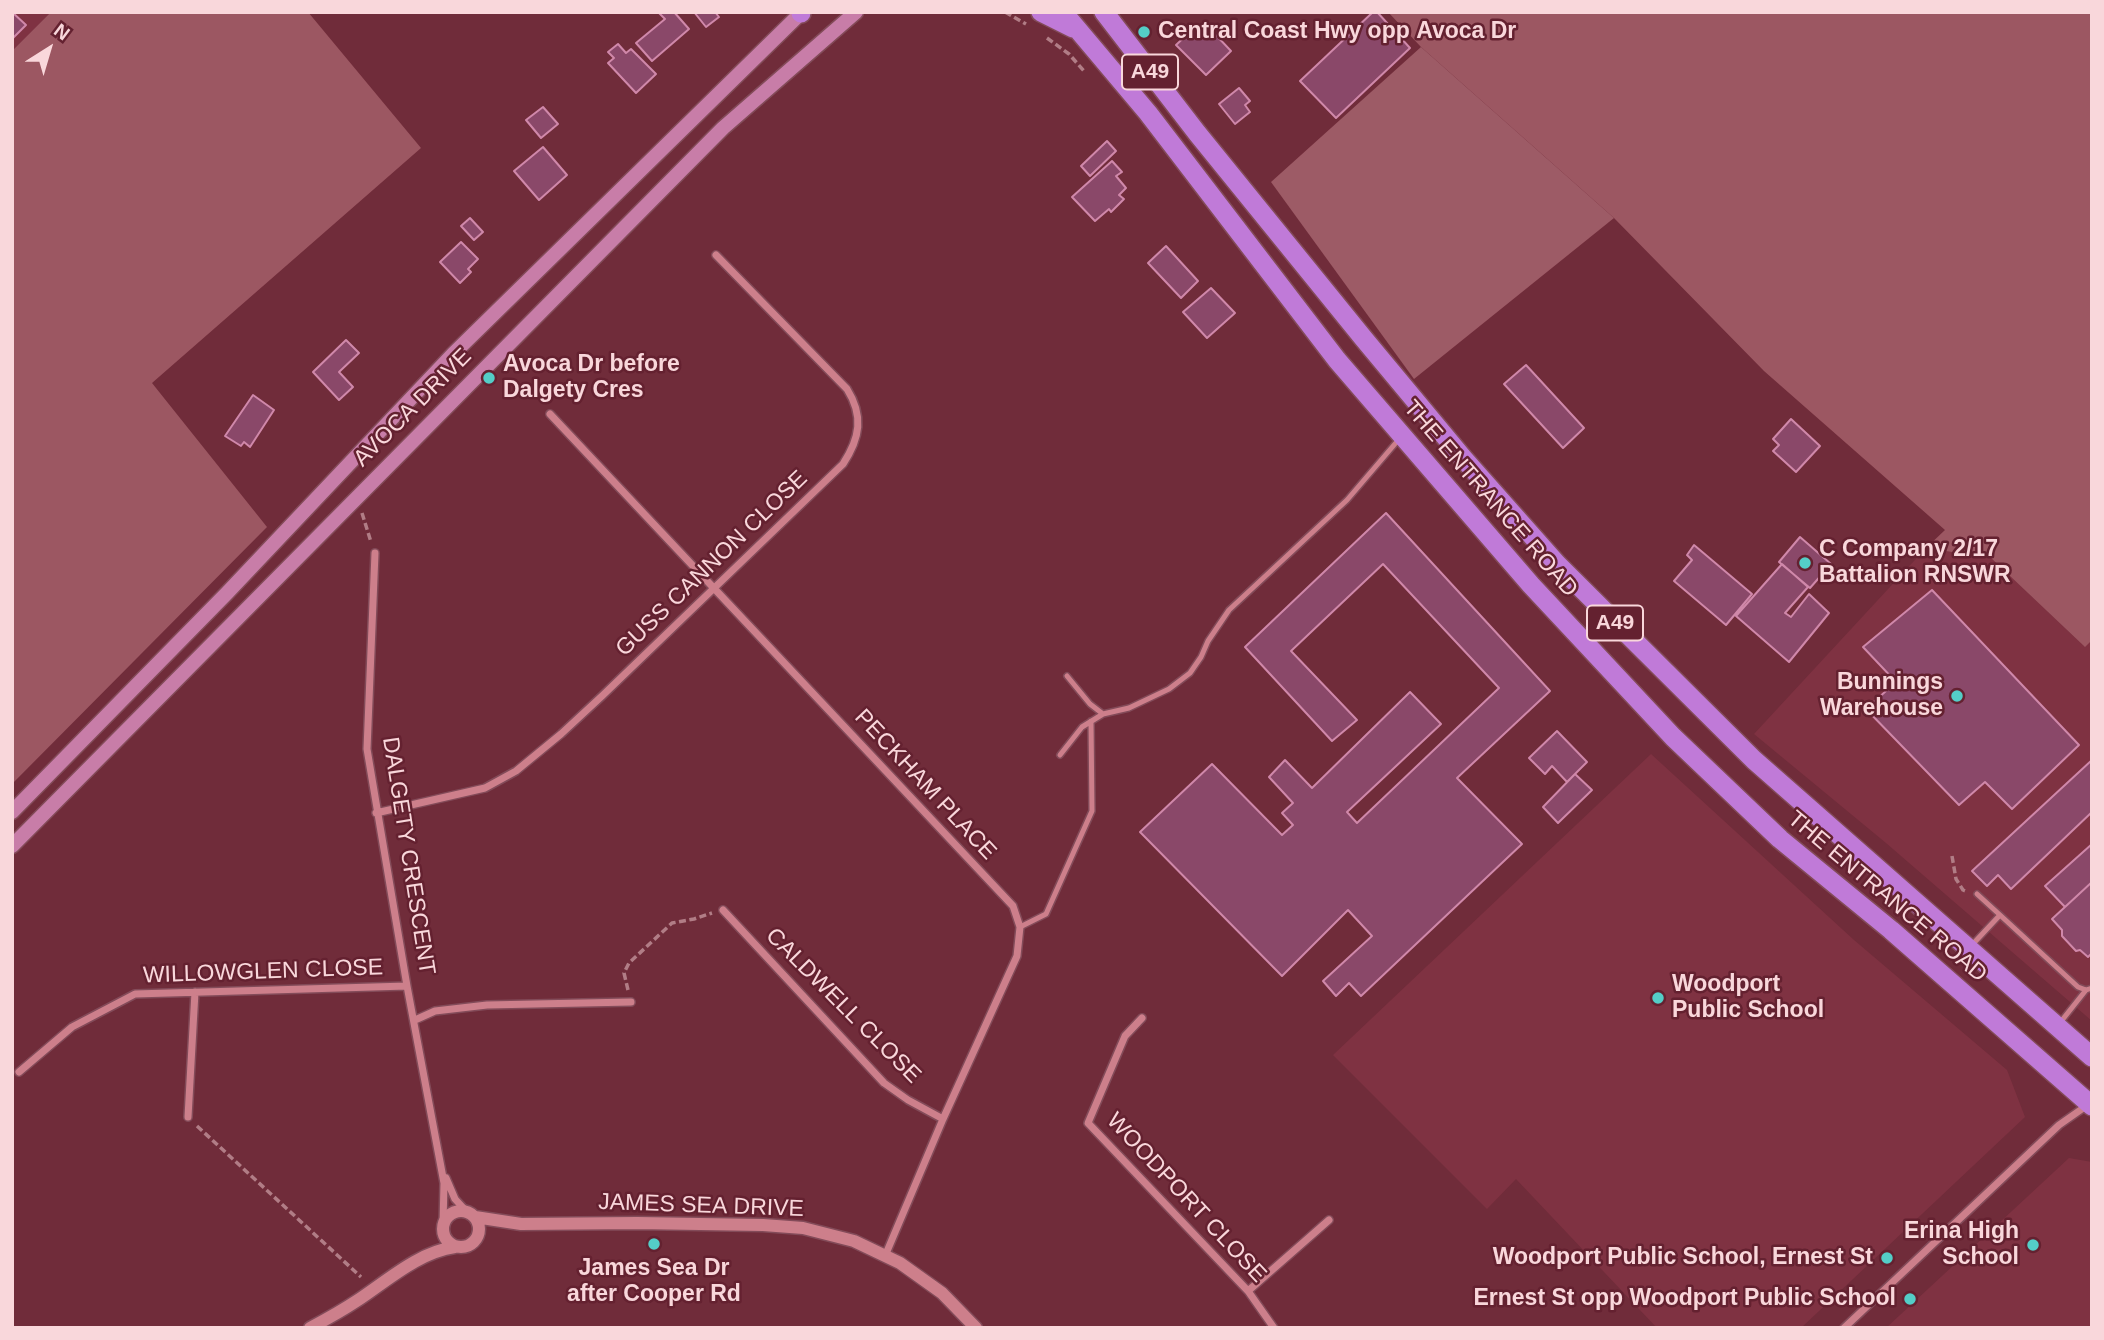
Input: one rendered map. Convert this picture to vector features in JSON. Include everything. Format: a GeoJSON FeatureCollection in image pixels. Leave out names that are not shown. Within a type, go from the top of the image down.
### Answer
{"type":"FeatureCollection","features":[{"type":"Feature","properties":{"kind":"highway","name":"THE ENTRANCE ROAD"},"geometry":{"type":"LineString","coordinates":[[1063,12],[1148,113],[1338,359],[1402,436],[1531,585],[1673,737],[1780,839],[1891,930],[2091,1104]]}},
{"type":"Feature","properties":{"kind":"highway","name":"THE ENTRANCE ROAD"},"geometry":{"type":"LineString","coordinates":[[1104,12],[1206,144],[1364,339],[1556,564],[1754,760],[2092,1057]]}},
{"type":"Feature","properties":{"kind":"highway"},"geometry":{"type":"LineString","coordinates":[[1036,23],[1081,32]]}},
{"type":"Feature","properties":{"kind":"main road","name":"AVOCA DRIVE"},"geometry":{"type":"LineString","coordinates":[[12,812],[228,593],[453,354],[801,12]]}},
{"type":"Feature","properties":{"kind":"main road","name":"AVOCA DRIVE"},"geometry":{"type":"LineString","coordinates":[[12,846],[723,128],[856,12]]}},
{"type":"Feature","properties":{"kind":"street","name":"GUSS CANNON CLOSE"},"geometry":{"type":"LineString","coordinates":[[376,813],[485,788],[516,771],[561,734],[843,464],[855,447],[858,426],[855,402],[847,389],[716,255]]}},
{"type":"Feature","properties":{"kind":"street","name":"PECKHAM PLACE"},"geometry":{"type":"LineString","coordinates":[[550,414],[1013,906],[1020,927]]}},
{"type":"Feature","properties":{"kind":"street","name":"DALGETY CRESCENT"},"geometry":{"type":"LineString","coordinates":[[375,553],[367,749],[376,813],[444,1183],[443,1228]]}},
{"type":"Feature","properties":{"kind":"street","name":"CALDWELL CLOSE"},"geometry":{"type":"LineString","coordinates":[[723,910],[884,1083],[943,1119]]}},
{"type":"Feature","properties":{"kind":"street"},"geometry":{"type":"LineString","coordinates":[[885,1256],[1017,956],[1020,927]]}},
{"type":"Feature","properties":{"kind":"street","name":"WILLOWGLEN CLOSE"},"geometry":{"type":"LineString","coordinates":[[19,1072],[72,1027],[135,994],[407,986]]}},
{"type":"Feature","properties":{"kind":"street"},"geometry":{"type":"LineString","coordinates":[[188,1117],[195,992]]}},
{"type":"Feature","properties":{"kind":"street"},"geometry":{"type":"LineString","coordinates":[[415,1020],[435,1011],[487,1004],[631,1002]]}},
{"type":"Feature","properties":{"kind":"street","name":"WOODPORT CLOSE"},"geometry":{"type":"LineString","coordinates":[[1142,1018],[1125,1035],[1088,1123],[1248,1291],[1274,1328]]}},
{"type":"Feature","properties":{"kind":"street"},"geometry":{"type":"LineString","coordinates":[[1844,1328],[2059,1125],[2091,1104]]}},
{"type":"Feature","properties":{"kind":"street","name":"DALGETY CRESCENT"},"geometry":{"type":"LineString","coordinates":[[440,1161],[455,1199],[471,1214]]}},
{"type":"Feature","properties":{"kind":"street"},"geometry":{"type":"LineString","coordinates":[[310,1328],[430,1254],[455,1247],[467,1247],[478,1235],[479,1226],[471,1214],[450,1214],[443,1228],[400,1271]]}},
{"type":"Feature","properties":{"kind":"street","name":"JAMES SEA DRIVE"},"geometry":{"type":"LineString","coordinates":[[471,1214],[521,1224],[637,1223],[803,1228],[853,1241],[900,1263],[942,1293],[976,1328]]}},
{"type":"Feature","properties":{"kind":"street"},"geometry":{"type":"LineString","coordinates":[[1248,1291],[1329,1220]]}},
{"type":"Feature","properties":{"kind":"street","name":"JAMES SEA DRIVE"},"geometry":{"type":"LineString","coordinates":[[478,1235],[521,1224]]}},
{"type":"Feature","properties":{"kind":"street"},"geometry":{"type":"LineString","coordinates":[[443,1228],[450,1244],[455,1247]]}},
{"type":"Feature","properties":{"kind":"lane"},"geometry":{"type":"LineString","coordinates":[[1060,755],[1082,727],[1091,721],[1103,714],[1129,708],[1169,689],[1190,673],[1228,610],[1347,500],[1402,436]]}},
{"type":"Feature","properties":{"kind":"lane"},"geometry":{"type":"LineString","coordinates":[[1067,676],[1090,704],[1103,714]]}},
{"type":"Feature","properties":{"kind":"lane"},"geometry":{"type":"LineString","coordinates":[[1020,927],[1046,914],[1092,811],[1091,721]]}},
{"type":"Feature","properties":{"kind":"lane"},"geometry":{"type":"LineString","coordinates":[[1977,894],[2078,987],[2089,989],[2057,1027]]}},
{"type":"Feature","properties":{"kind":"lane"},"geometry":{"type":"LineString","coordinates":[[1969,948],[2000,915]]}},
{"type":"Feature","properties":{"kind":"path"},"geometry":{"type":"LineString","coordinates":[[1005,12],[1036,23],[1084,71]]}},
{"type":"Feature","properties":{"kind":"path"},"geometry":{"type":"LineString","coordinates":[[1952,856],[1956,878],[1963,890],[1977,894]]}},
{"type":"Feature","properties":{"kind":"path"},"geometry":{"type":"LineString","coordinates":[[631,1002],[624,973],[629,962],[672,923],[723,910]]}},
{"type":"Feature","properties":{"kind":"path"},"geometry":{"type":"LineString","coordinates":[[188,1117],[361,1277]]}},
{"type":"Feature","properties":{"kind":"shaded area"},"geometry":{"type":"Polygon","coordinates":[[[12,12],[51,12],[12,51],[12,12]]]}},
{"type":"Feature","properties":{"kind":"shaded area"},"geometry":{"type":"Polygon","coordinates":[[[51,12],[308,12],[421,148],[152,383],[267,527],[12,784],[12,51],[51,12]]]}},
{"type":"Feature","properties":{"kind":"shaded area"},"geometry":{"type":"Polygon","coordinates":[[[1388,12],[2092,12],[2092,640],[2085,647],[1991,558],[1926,548],[1945,530],[1764,371],[1614,218],[1421,47],[1388,12]]]}},
{"type":"Feature","properties":{"kind":"shaded area"},"geometry":{"type":"Polygon","coordinates":[[[1421,47],[1614,218],[1414,379],[1271,182],[1421,47]]]}},
{"type":"Feature","properties":{"kind":"shaded area"},"geometry":{"type":"Polygon","coordinates":[[[1926,548],[1991,558],[2084,646],[2092,640],[2092,1021],[1886,843],[1754,734],[1926,548]]]}},
{"type":"Feature","properties":{"kind":"shaded area","name":"Woodport Public School"},"geometry":{"type":"Polygon","coordinates":[[[1651,754],[1854,940],[2007,1070],[2025,1117],[1801,1328],[1657,1328],[1516,1179],[1487,1209],[1333,1055],[1651,754]]]}},
{"type":"Feature","properties":{"kind":"shaded area","name":"Erina High School"},"geometry":{"type":"Polygon","coordinates":[[[2069,1158],[2092,1162],[2092,1328],[1886,1328],[2069,1158]]]}},
{"type":"Feature","properties":{"kind":"building"},"geometry":{"type":"Polygon","coordinates":[[[12,12],[26,25],[12,39],[12,12]]]}},
{"type":"Feature","properties":{"kind":"building"},"geometry":{"type":"Polygon","coordinates":[[[658,12],[674,12],[689,29],[652,61],[636,43],[665,19],[658,12]]]}},
{"type":"Feature","properties":{"kind":"building"},"geometry":{"type":"Polygon","coordinates":[[[694,12],[715,12],[719,17],[706,27],[694,12]]]}},
{"type":"Feature","properties":{"kind":"building"},"geometry":{"type":"Polygon","coordinates":[[[1373,12],[1377,12],[1410,48],[1336,118],[1300,81],[1373,12]]]}},
{"type":"Feature","properties":{"kind":"building"},"geometry":{"type":"Polygon","coordinates":[[[1194,28],[1205,39],[1213,32],[1231,51],[1206,75],[1176,45],[1194,28]]]}},
{"type":"Feature","properties":{"kind":"building"},"geometry":{"type":"Polygon","coordinates":[[[618,44],[626,53],[631,49],[656,74],[636,93],[608,63],[614,58],[608,52],[618,44]]]}},
{"type":"Feature","properties":{"kind":"building"},"geometry":{"type":"Polygon","coordinates":[[[1239,88],[1250,101],[1245,105],[1250,112],[1235,124],[1219,104],[1239,88]]]}},
{"type":"Feature","properties":{"kind":"building"},"geometry":{"type":"Polygon","coordinates":[[[543,107],[558,124],[541,138],[526,120],[543,107]]]}},
{"type":"Feature","properties":{"kind":"building"},"geometry":{"type":"Polygon","coordinates":[[[1107,141],[1116,151],[1090,176],[1081,166],[1107,141]]]}},
{"type":"Feature","properties":{"kind":"building"},"geometry":{"type":"Polygon","coordinates":[[[543,147],[567,175],[539,200],[514,171],[543,147]]]}},
{"type":"Feature","properties":{"kind":"building"},"geometry":{"type":"Polygon","coordinates":[[[1112,161],[1122,172],[1116,176],[1126,188],[1119,195],[1124,199],[1111,212],[1109,209],[1095,221],[1072,197],[1112,161]]]}},
{"type":"Feature","properties":{"kind":"building"},"geometry":{"type":"Polygon","coordinates":[[[470,218],[483,232],[474,240],[461,226],[470,218]]]}},
{"type":"Feature","properties":{"kind":"building"},"geometry":{"type":"Polygon","coordinates":[[[461,242],[478,259],[468,269],[471,272],[460,283],[440,262],[461,242]]]}},
{"type":"Feature","properties":{"kind":"building"},"geometry":{"type":"Polygon","coordinates":[[[1166,246],[1198,281],[1181,298],[1148,263],[1166,246]]]}},
{"type":"Feature","properties":{"kind":"building"},"geometry":{"type":"Polygon","coordinates":[[[1211,288],[1235,313],[1207,338],[1183,312],[1211,288]]]}},
{"type":"Feature","properties":{"kind":"building"},"geometry":{"type":"Polygon","coordinates":[[[346,340],[359,353],[339,372],[353,387],[339,400],[313,372],[346,340]]]}},
{"type":"Feature","properties":{"kind":"building"},"geometry":{"type":"Polygon","coordinates":[[[1526,365],[1584,428],[1563,448],[1504,384],[1526,365]]]}},
{"type":"Feature","properties":{"kind":"building"},"geometry":{"type":"Polygon","coordinates":[[[253,395],[274,410],[250,447],[244,442],[241,446],[225,436],[253,395]]]}},
{"type":"Feature","properties":{"kind":"building"},"geometry":{"type":"Polygon","coordinates":[[[1791,419],[1820,446],[1796,472],[1773,451],[1779,445],[1773,439],[1791,419]]]}},
{"type":"Feature","properties":{"kind":"building"},"geometry":{"type":"Polygon","coordinates":[[[1386,513],[1550,691],[1457,778],[1522,844],[1361,996],[1349,983],[1336,996],[1323,981],[1372,936],[1348,910],[1282,976],[1140,832],[1212,764],[1282,835],[1293,825],[1282,813],[1293,803],[1269,777],[1285,760],[1312,788],[1410,692],[1441,724],[1347,812],[1357,823],[1499,688],[1383,564],[1291,651],[1357,720],[1332,741],[1245,647],[1386,513]]]}},
{"type":"Feature","properties":{"kind":"building","name":"C Company 2/17 Battalion RNSWR"},"geometry":{"type":"Polygon","coordinates":[[[1800,537],[1831,564],[1810,588],[1779,562],[1800,537]]]}},
{"type":"Feature","properties":{"kind":"building"},"geometry":{"type":"Polygon","coordinates":[[[1694,545],[1752,594],[1726,625],[1674,581],[1692,560],[1687,555],[1694,545]]]}},
{"type":"Feature","properties":{"kind":"building"},"geometry":{"type":"Polygon","coordinates":[[[1782,564],[1808,587],[1785,613],[1791,617],[1809,594],[1829,613],[1789,662],[1736,616],[1782,564]]]}},
{"type":"Feature","properties":{"kind":"building","name":"Bunnings Warehouse"},"geometry":{"type":"Polygon","coordinates":[[[1932,590],[2079,745],[2012,809],[1985,782],[1959,805],[1866,709],[1896,682],[1863,647],[1932,590]]]}},
{"type":"Feature","properties":{"kind":"building"},"geometry":{"type":"Polygon","coordinates":[[[1557,731],[1587,762],[1567,782],[1552,766],[1545,774],[1529,758],[1557,731]]]}},
{"type":"Feature","properties":{"kind":"building"},"geometry":{"type":"Polygon","coordinates":[[[2092,760],[2092,812],[2011,889],[1998,875],[1987,886],[1972,871],[2092,760]]]}},
{"type":"Feature","properties":{"kind":"building"},"geometry":{"type":"Polygon","coordinates":[[[1575,774],[1592,790],[1558,823],[1543,807],[1575,774]]]}},
{"type":"Feature","properties":{"kind":"building"},"geometry":{"type":"Polygon","coordinates":[[[2092,844],[2092,882],[2065,907],[2045,886],[2092,844]]]}},
{"type":"Feature","properties":{"kind":"building"},"geometry":{"type":"Polygon","coordinates":[[[2092,882],[2092,953],[2088,957],[2080,950],[2076,951],[2062,936],[2062,930],[2052,919],[2092,882]]]}},
{"type":"Feature","properties":{"kind":"place","name":"Central Coast Hwy opp Avoca Dr"},"geometry":{"type":"Point","coordinates":[1144,32]}},
{"type":"Feature","properties":{"kind":"place","name":"Avoca Dr before Dalgety Cres"},"geometry":{"type":"Point","coordinates":[489,378]}},
{"type":"Feature","properties":{"kind":"place","name":"C Company 2/17 Battalion RNSWR"},"geometry":{"type":"Point","coordinates":[1805,563]}},
{"type":"Feature","properties":{"kind":"place","name":"Bunnings Warehouse"},"geometry":{"type":"Point","coordinates":[1957,696]}},
{"type":"Feature","properties":{"kind":"place","name":"Woodport Public School"},"geometry":{"type":"Point","coordinates":[1658,998]}},
{"type":"Feature","properties":{"kind":"place","name":"James Sea Dr after Cooper Rd"},"geometry":{"type":"Point","coordinates":[654,1244]}},
{"type":"Feature","properties":{"kind":"place","name":"Erina High School"},"geometry":{"type":"Point","coordinates":[2033,1245]}},
{"type":"Feature","properties":{"kind":"place","name":"Woodport Public School, Ernest St"},"geometry":{"type":"Point","coordinates":[1887,1258]}},
{"type":"Feature","properties":{"kind":"place","name":"Ernest St opp Woodport Public School"},"geometry":{"type":"Point","coordinates":[1910,1299]}}]}
